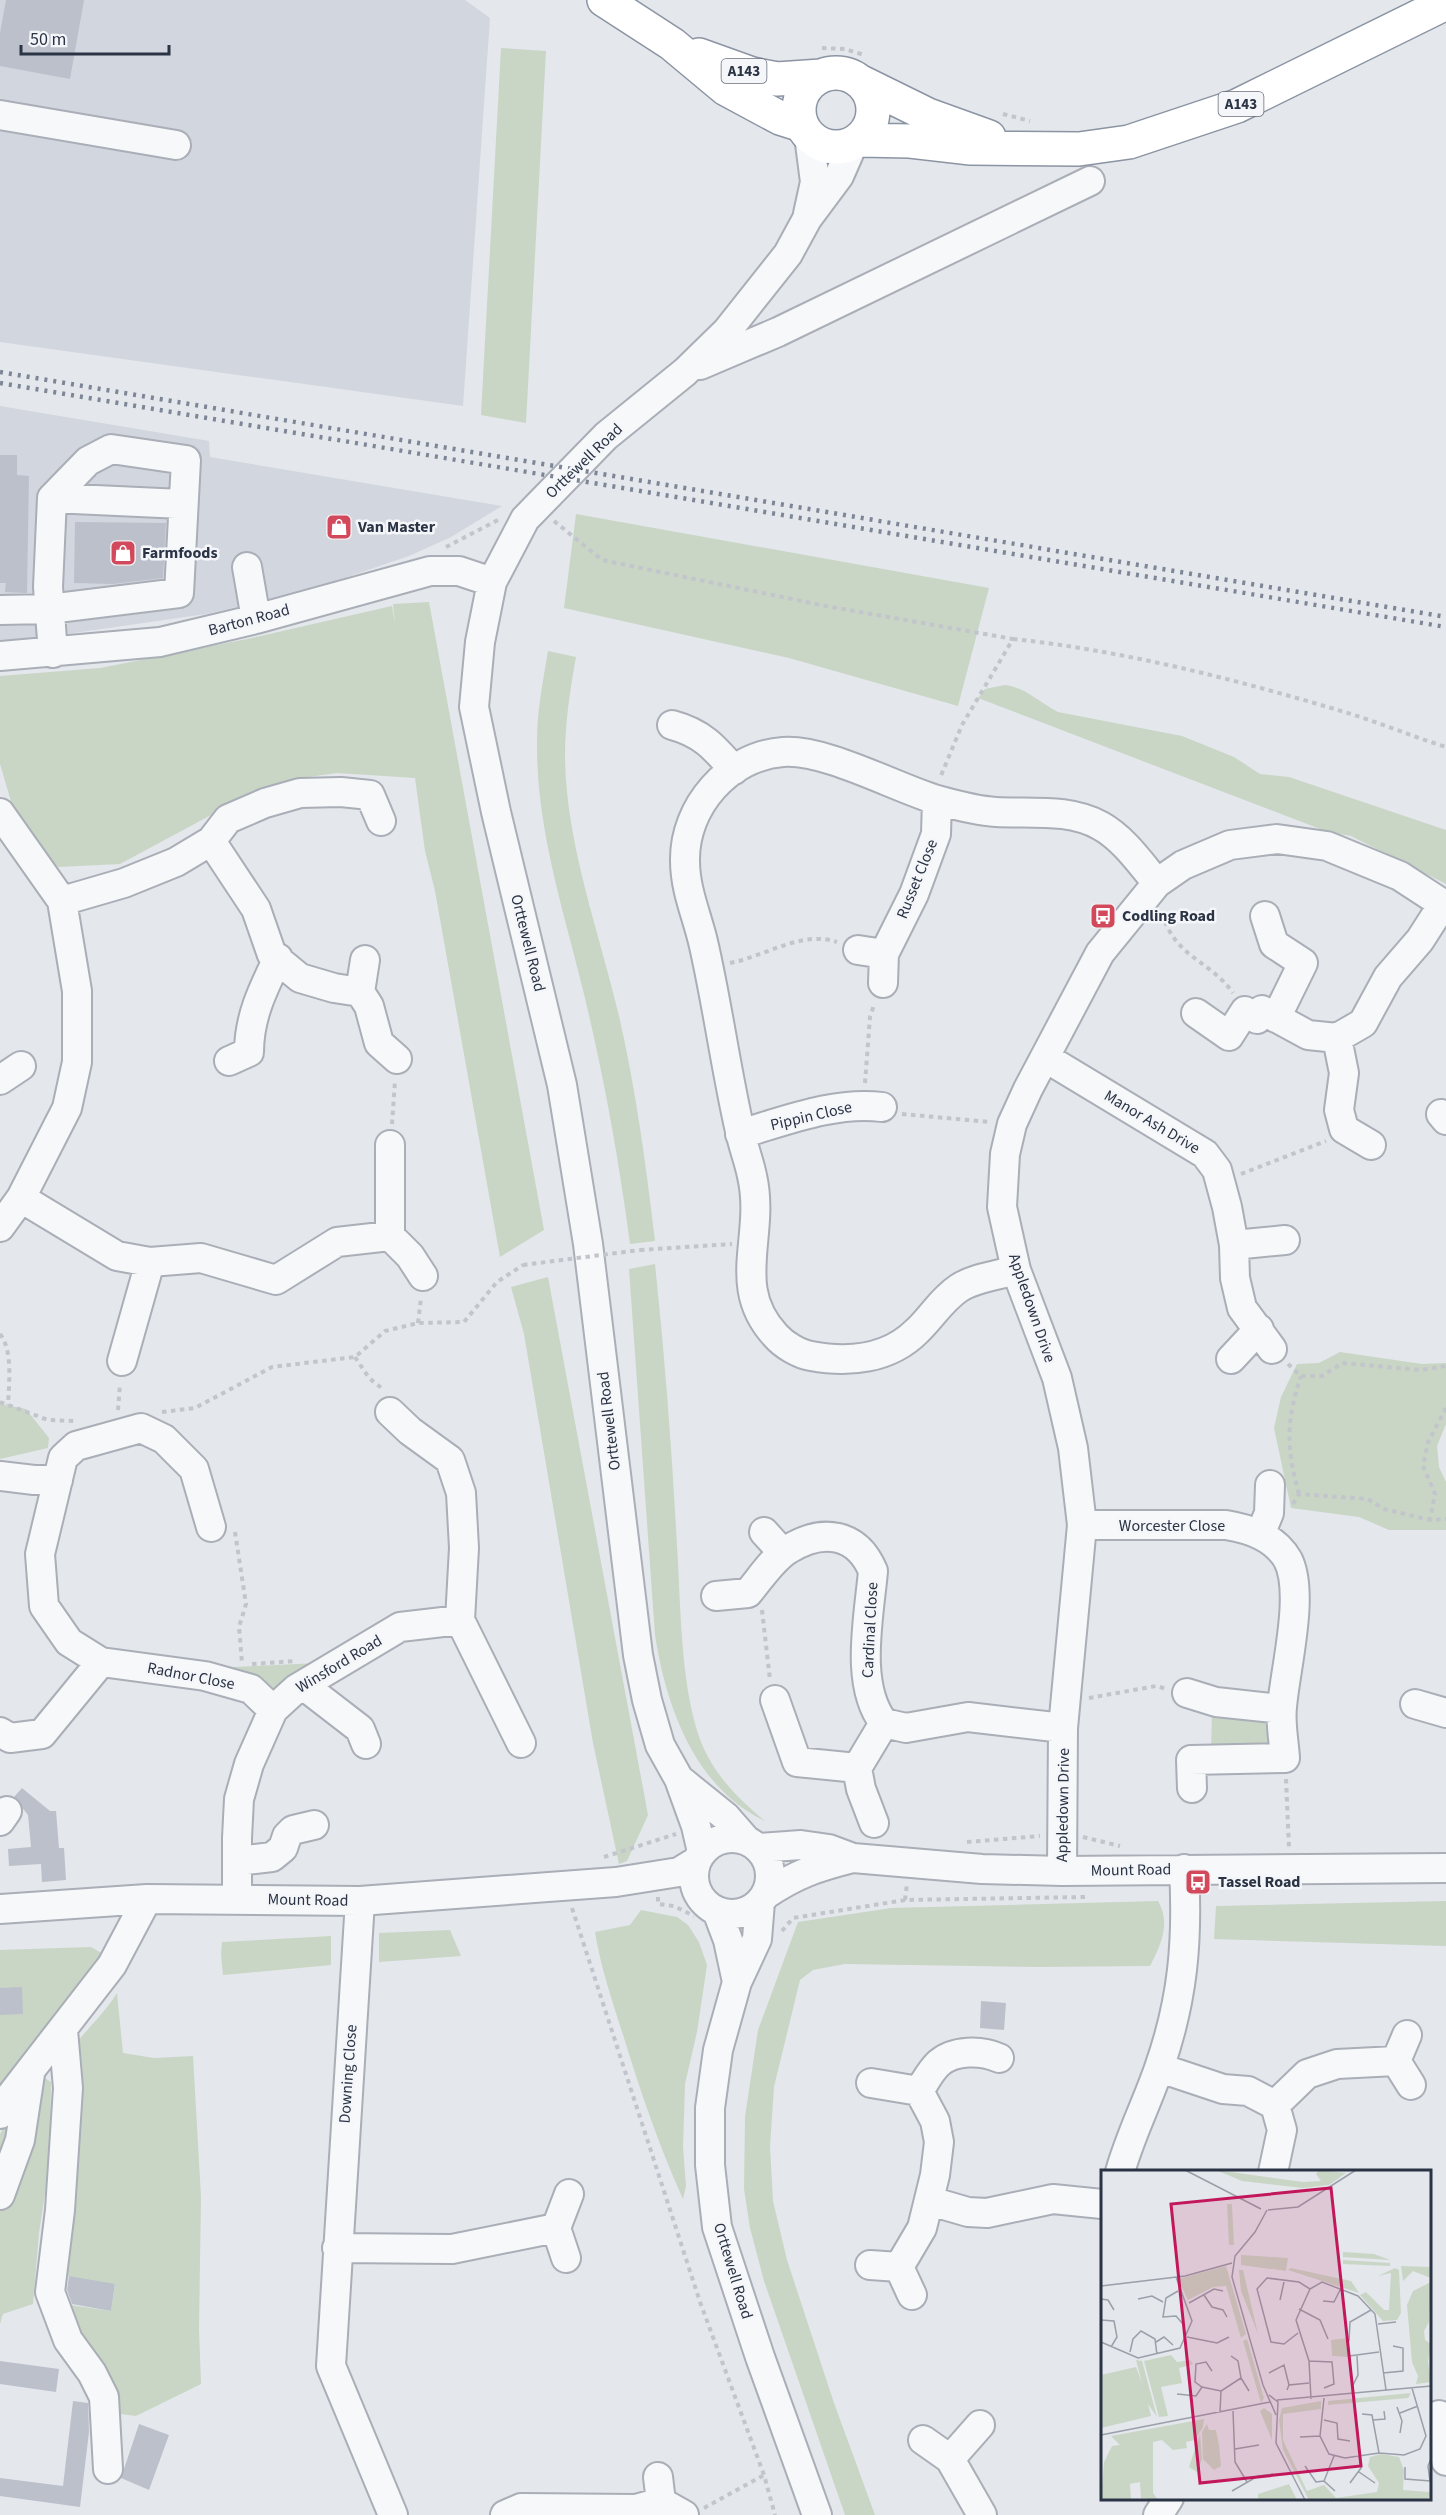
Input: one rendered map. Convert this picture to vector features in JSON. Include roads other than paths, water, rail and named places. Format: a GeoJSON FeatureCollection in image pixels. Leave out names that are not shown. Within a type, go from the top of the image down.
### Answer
{"type":"FeatureCollection","features":[{"type":"Feature","properties":{"kind":"highway","name":"A143"},"geometry":{"type":"LineString","coordinates":[[604,0],[672,44],[726,89],[805,130]]}},
{"type":"Feature","properties":{"kind":"highway","name":"A143"},"geometry":{"type":"LineString","coordinates":[[864,69],[928,115],[1026,134],[1079,149],[1129,142],[1237,106],[1446,3]]}},
{"type":"Feature","properties":{"kind":"highway","name":"A143"},"geometry":{"type":"LineString","coordinates":[[672,44],[752,74],[777,79],[818,62]]}},
{"type":"Feature","properties":{"kind":"highway"},"geometry":{"type":"LineString","coordinates":[[818,62],[842,73],[864,69],[874,111],[867,132],[856,142],[842,147],[830,147],[805,130],[799,102],[811,82],[818,62]]}},
{"type":"Feature","properties":{"kind":"highway","name":"A143"},"geometry":{"type":"LineString","coordinates":[[856,142],[910,141],[971,148],[1026,134]]}},
{"type":"Feature","properties":{"kind":"street"},"geometry":{"type":"LineString","coordinates":[[0,115],[176,145]]}},
{"type":"Feature","properties":{"kind":"street","name":"Orttewell Road"},"geometry":{"type":"LineString","coordinates":[[805,130],[815,182],[807,219]]}},
{"type":"Feature","properties":{"kind":"street","name":"Orttewell Road"},"geometry":{"type":"LineString","coordinates":[[694,1848],[696,1826],[679,1779],[660,1745],[647,1700],[637,1644],[588,1244],[562,1085],[496,812],[474,707],[480,642],[492,582],[525,519],[606,436],[684,372],[733,322],[788,254],[807,219],[839,176],[856,142]]}},
{"type":"Feature","properties":{"kind":"street"},"geometry":{"type":"LineString","coordinates":[[684,372],[778,332],[1090,181]]}},
{"type":"Feature","properties":{"kind":"street"},"geometry":{"type":"LineString","coordinates":[[0,610],[49,609],[179,594],[186,460],[111,449],[88,461],[52,498],[49,609],[54,652]]}},
{"type":"Feature","properties":{"kind":"street"},"geometry":{"type":"LineString","coordinates":[[52,498],[183,504]]}},
{"type":"Feature","properties":{"kind":"street"},"geometry":{"type":"LineString","coordinates":[[247,567],[256,619]]}},
{"type":"Feature","properties":{"kind":"street","name":"Barton Road"},"geometry":{"type":"LineString","coordinates":[[0,656],[160,642],[256,619],[430,571],[459,571],[492,582]]}},
{"type":"Feature","properties":{"kind":"street"},"geometry":{"type":"LineString","coordinates":[[672,725],[693,731],[713,746],[734,770]]}},
{"type":"Feature","properties":{"kind":"street"},"geometry":{"type":"LineString","coordinates":[[1016,1270],[962,1286],[939,1304],[919,1329],[898,1348],[874,1357],[808,1356],[782,1343],[763,1323],[752,1298],[750,1271],[755,1242],[756,1211],[753,1179],[740,1134],[708,967],[688,894],[685,861],[688,837],[699,805],[714,785],[734,770],[753,760],[784,752],[823,757],[937,800],[992,812],[1067,813],[1102,826],[1134,855],[1157,883]]}},
{"type":"Feature","properties":{"kind":"street"},"geometry":{"type":"LineString","coordinates":[[62,901],[124,883],[166,866],[211,841],[228,819],[265,802],[300,793],[341,792],[370,795],[381,821]]}},
{"type":"Feature","properties":{"kind":"street","name":"Russet Close"},"geometry":{"type":"LineString","coordinates":[[883,983],[871,952],[914,894],[936,834],[937,800]]}},
{"type":"Feature","properties":{"kind":"street"},"geometry":{"type":"LineString","coordinates":[[0,813],[62,901],[77,991],[77,1062],[67,1108],[21,1198],[0,1227]]}},
{"type":"Feature","properties":{"kind":"street","name":"Appledown Drive"},"geometry":{"type":"LineString","coordinates":[[1062,1871],[1063,1728],[1082,1526],[1073,1448],[1057,1378],[1016,1270],[1002,1207],[1005,1154],[1012,1124],[1100,953],[1157,883],[1183,865],[1230,845],[1277,839],[1327,846],[1400,876],[1445,905]]}},
{"type":"Feature","properties":{"kind":"street"},"geometry":{"type":"LineString","coordinates":[[211,841],[256,909],[272,955],[300,978],[334,988],[360,992]]}},
{"type":"Feature","properties":{"kind":"street"},"geometry":{"type":"LineString","coordinates":[[1269,1014],[1308,1035],[1337,1038],[1362,1023],[1388,977],[1420,940],[1445,905]]}},
{"type":"Feature","properties":{"kind":"street"},"geometry":{"type":"LineString","coordinates":[[1196,1013],[1229,1035],[1245,1011],[1257,1019],[1269,1014],[1303,963],[1274,944],[1265,916]]}},
{"type":"Feature","properties":{"kind":"street"},"geometry":{"type":"LineString","coordinates":[[229,1061],[249,1053],[249,1035],[256,1005],[278,958]]}},
{"type":"Feature","properties":{"kind":"street"},"geometry":{"type":"LineString","coordinates":[[365,960],[360,992],[369,1006],[379,1043],[397,1059]]}},
{"type":"Feature","properties":{"kind":"street"},"geometry":{"type":"LineString","coordinates":[[1337,1038],[1344,1073],[1339,1110],[1344,1129],[1371,1145]]}},
{"type":"Feature","properties":{"kind":"street","name":"Manor Ash Drive"},"geometry":{"type":"LineString","coordinates":[[1046,1058],[1205,1154],[1217,1170],[1234,1245],[1235,1278],[1242,1308],[1265,1339],[1231,1359]]}},
{"type":"Feature","properties":{"kind":"street","name":"Pippin Close"},"geometry":{"type":"LineString","coordinates":[[740,1134],[800,1116],[873,1106]]}},
{"type":"Feature","properties":{"kind":"street"},"geometry":{"type":"LineString","coordinates":[[390,1145],[390,1236],[410,1256],[423,1276]]}},
{"type":"Feature","properties":{"kind":"street"},"geometry":{"type":"LineString","coordinates":[[21,1198],[117,1256],[150,1262],[201,1258],[276,1280],[336,1242],[390,1236]]}},
{"type":"Feature","properties":{"kind":"street"},"geometry":{"type":"LineString","coordinates":[[1234,1245],[1285,1240]]}},
{"type":"Feature","properties":{"kind":"street"},"geometry":{"type":"LineString","coordinates":[[122,1361],[150,1262]]}},
{"type":"Feature","properties":{"kind":"street","name":"Radnor Close"},"geometry":{"type":"LineString","coordinates":[[217,1531],[195,1469],[164,1439],[141,1428],[76,1446],[63,1458],[40,1554],[45,1606],[69,1642],[101,1662],[205,1676],[251,1689],[273,1710]]}},
{"type":"Feature","properties":{"kind":"street"},"geometry":{"type":"LineString","coordinates":[[400,1431],[450,1460],[461,1493],[464,1548],[460,1620],[521,1748]]}},
{"type":"Feature","properties":{"kind":"street"},"geometry":{"type":"LineString","coordinates":[[0,1476],[58,1480]]}},
{"type":"Feature","properties":{"kind":"street"},"geometry":{"type":"LineString","coordinates":[[1192,1788],[1191,1760],[1285,1758],[1281,1709],[1293,1624],[1293,1585],[1288,1561],[1266,1538],[1270,1485]]}},
{"type":"Feature","properties":{"kind":"street","name":"Worcester Close"},"geometry":{"type":"LineString","coordinates":[[1082,1526],[1226,1525],[1245,1528],[1266,1538]]}},
{"type":"Feature","properties":{"kind":"street","name":"Cardinal Close"},"geometry":{"type":"LineString","coordinates":[[716,1596],[748,1593],[759,1579],[774,1543],[790,1548],[820,1537],[853,1542],[867,1557],[873,1571],[866,1664],[869,1696],[875,1712],[884,1723]]}},
{"type":"Feature","properties":{"kind":"street","name":"Winsford Road"},"geometry":{"type":"LineString","coordinates":[[237,1898],[239,1799],[249,1764],[273,1710],[302,1672],[400,1627],[460,1620]]}},
{"type":"Feature","properties":{"kind":"street"},"geometry":{"type":"LineString","coordinates":[[0,1732],[10,1738],[42,1734],[101,1662]]}},
{"type":"Feature","properties":{"kind":"street"},"geometry":{"type":"LineString","coordinates":[[302,1672],[360,1729],[366,1744]]}},
{"type":"Feature","properties":{"kind":"street"},"geometry":{"type":"LineString","coordinates":[[1187,1693],[1216,1702],[1281,1709]]}},
{"type":"Feature","properties":{"kind":"street"},"geometry":{"type":"LineString","coordinates":[[775,1701],[796,1762],[857,1768]]}},
{"type":"Feature","properties":{"kind":"street"},"geometry":{"type":"LineString","coordinates":[[1415,1704],[1446,1713]]}},
{"type":"Feature","properties":{"kind":"street"},"geometry":{"type":"LineString","coordinates":[[874,1823],[861,1789],[857,1768],[884,1723],[906,1728],[968,1717],[1063,1728]]}},
{"type":"Feature","properties":{"kind":"street","name":"Orttewell Road"},"geometry":{"type":"LineString","coordinates":[[679,1779],[726,1817],[752,1844]]}},
{"type":"Feature","properties":{"kind":"street"},"geometry":{"type":"LineString","coordinates":[[237,1861],[272,1857],[283,1848],[287,1836],[293,1830],[314,1825]]}},
{"type":"Feature","properties":{"kind":"street"},"geometry":{"type":"LineString","coordinates":[[735,1838],[752,1844],[765,1858],[770,1870],[770,1882],[763,1898],[747,1911],[732,1914],[707,1912],[693,1876],[694,1848],[723,1839],[735,1838]]}},
{"type":"Feature","properties":{"kind":"street","name":"Mount Road"},"geometry":{"type":"LineString","coordinates":[[752,1844],[801,1845],[829,1849],[853,1858],[982,1869],[1062,1871],[1184,1869],[1289,1852],[1446,1868]]}},
{"type":"Feature","properties":{"kind":"street","name":"Mount Road"},"geometry":{"type":"LineString","coordinates":[[0,1909],[147,1899],[237,1898],[360,1901],[616,1882],[680,1872],[694,1848]]}},
{"type":"Feature","properties":{"kind":"street","name":"Mount Road"},"geometry":{"type":"LineString","coordinates":[[763,1898],[790,1878],[820,1866],[853,1858]]}},
{"type":"Feature","properties":{"kind":"street"},"geometry":{"type":"LineString","coordinates":[[1121,2170],[1160,2068],[1177,2008],[1186,1945],[1184,1869]]}},
{"type":"Feature","properties":{"kind":"street","name":"Mount Road"},"geometry":{"type":"LineString","coordinates":[[616,1882],[683,1896],[707,1912]]}},
{"type":"Feature","properties":{"kind":"street","name":"Orttewell Road"},"geometry":{"type":"LineString","coordinates":[[763,1898],[757,1939],[737,1982],[718,2050],[710,2108],[710,2165],[717,2227],[760,2357],[817,2515]]}},
{"type":"Feature","properties":{"kind":"street"},"geometry":{"type":"LineString","coordinates":[[0,2114],[12,2094],[112,1965],[147,1899]]}},
{"type":"Feature","properties":{"kind":"street","name":"Downing Close"},"geometry":{"type":"LineString","coordinates":[[360,1901],[331,2366],[393,2515]]}},
{"type":"Feature","properties":{"kind":"street","name":"Orttewell Road"},"geometry":{"type":"LineString","coordinates":[[707,1912],[728,1940],[737,1982]]}},
{"type":"Feature","properties":{"kind":"street"},"geometry":{"type":"LineString","coordinates":[[63,2030],[68,2088],[60,2210],[50,2292],[68,2340],[92,2373],[104,2397],[108,2469]]}},
{"type":"Feature","properties":{"kind":"street"},"geometry":{"type":"LineString","coordinates":[[1396,2061],[1407,2035]]}},
{"type":"Feature","properties":{"kind":"street"},"geometry":{"type":"LineString","coordinates":[[919,2091],[937,2064],[950,2055],[990,2053],[999,2058]]}},
{"type":"Feature","properties":{"kind":"street"},"geometry":{"type":"LineString","coordinates":[[1275,2104],[1307,2074],[1337,2064],[1396,2061]]}},
{"type":"Feature","properties":{"kind":"street"},"geometry":{"type":"LineString","coordinates":[[1396,2061],[1411,2085]]}},
{"type":"Feature","properties":{"kind":"street"},"geometry":{"type":"LineString","coordinates":[[1160,2068],[1223,2089],[1248,2091],[1275,2104],[1282,2130],[1273,2170]]}},
{"type":"Feature","properties":{"kind":"street"},"geometry":{"type":"LineString","coordinates":[[0,2195],[20,2140],[30,2072]]}},
{"type":"Feature","properties":{"kind":"street"},"geometry":{"type":"LineString","coordinates":[[871,2083],[919,2091]]}},
{"type":"Feature","properties":{"kind":"street"},"geometry":{"type":"LineString","coordinates":[[899,2267],[922,2228],[930,2201],[939,2142],[935,2121],[919,2091]]}},
{"type":"Feature","properties":{"kind":"street"},"geometry":{"type":"LineString","coordinates":[[566,2258],[556,2228],[569,2194]]}},
{"type":"Feature","properties":{"kind":"street"},"geometry":{"type":"LineString","coordinates":[[930,2201],[968,2212],[987,2213],[1053,2199],[1101,2204]]}},
{"type":"Feature","properties":{"kind":"street"},"geometry":{"type":"LineString","coordinates":[[337,2248],[452,2249],[556,2228]]}},
{"type":"Feature","properties":{"kind":"street"},"geometry":{"type":"LineString","coordinates":[[870,2265],[899,2267]]}},
{"type":"Feature","properties":{"kind":"street"},"geometry":{"type":"LineString","coordinates":[[899,2267],[912,2295]]}},
{"type":"Feature","properties":{"kind":"street"},"geometry":{"type":"LineString","coordinates":[[1438,2415],[1446,2461]]}},
{"type":"Feature","properties":{"kind":"street"},"geometry":{"type":"LineString","coordinates":[[950,2459],[980,2425]]}},
{"type":"Feature","properties":{"kind":"street"},"geometry":{"type":"LineString","coordinates":[[923,2440],[950,2459],[982,2515]]}},
{"type":"Feature","properties":{"kind":"street"},"geometry":{"type":"LineString","coordinates":[[1158,2515],[1168,2500]]}},
{"type":"Feature","properties":{"kind":"street"},"geometry":{"type":"LineString","coordinates":[[505,2515],[521,2508],[636,2509],[676,2501]]}},
{"type":"Feature","properties":{"kind":"railway"},"geometry":{"type":"LineString","coordinates":[[0,372],[1446,617]]}},
{"type":"Feature","properties":{"kind":"railway"},"geometry":{"type":"LineString","coordinates":[[0,383],[1446,627]]}},
{"type":"Feature","properties":{"kind":"place","name":"Van Master"},"geometry":{"type":"Point","coordinates":[339,527]}},
{"type":"Feature","properties":{"kind":"place","name":"Farmfoods"},"geometry":{"type":"Point","coordinates":[123,553]}},
{"type":"Feature","properties":{"kind":"place","name":"Codling Road"},"geometry":{"type":"Point","coordinates":[1103,916]}},
{"type":"Feature","properties":{"kind":"place","name":"Tassel Road"},"geometry":{"type":"Point","coordinates":[1198,1882]}}]}
